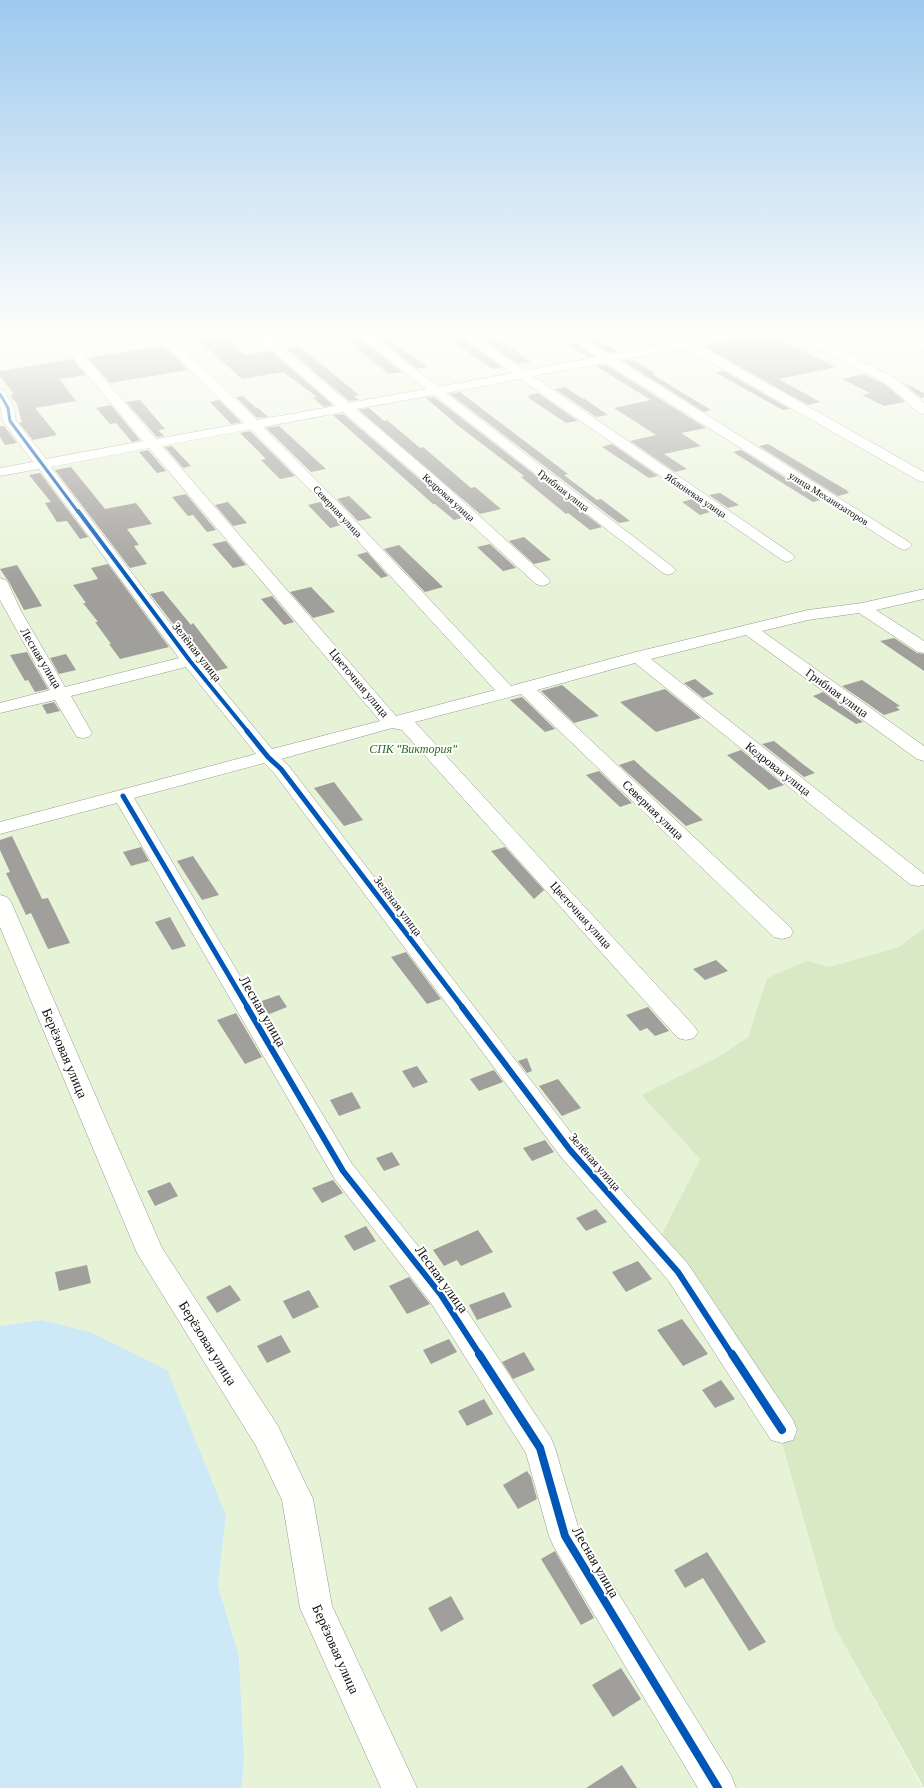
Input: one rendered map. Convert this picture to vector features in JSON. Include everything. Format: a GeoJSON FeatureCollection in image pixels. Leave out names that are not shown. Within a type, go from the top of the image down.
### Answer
{"type":"FeatureCollection","features":[{"type":"Feature","properties":{"kind":"street","name":"Зелёная улица"},"geometry":{"type":"LineString","coordinates":[[10,419],[42,465],[190,661],[268,757],[281,768],[570,1150],[678,1272],[782,1430]]}},
{"type":"Feature","properties":{"kind":"street","name":"Цветочная улица"},"geometry":{"type":"LineString","coordinates":[[131,419],[290,601],[392,723],[408,726],[686,1032]]}},
{"type":"Feature","properties":{"kind":"street","name":"Северная улица"},"geometry":{"type":"LineString","coordinates":[[248,419],[330,502],[485,670],[516,690],[782,932]]}},
{"type":"Feature","properties":{"kind":"street"},"geometry":{"type":"LineString","coordinates":[[0,472],[284,419]]}},
{"type":"Feature","properties":{"kind":"street","name":"Кедровая улица"},"geometry":{"type":"LineString","coordinates":[[360,419],[430,479],[542,581]]}},
{"type":"Feature","properties":{"kind":"street","name":"Грибная улица"},"geometry":{"type":"LineString","coordinates":[[473,419],[668,570]]}},
{"type":"Feature","properties":{"kind":"street","name":"Яблоневая улица"},"geometry":{"type":"LineString","coordinates":[[587,419],[787,557]]}},
{"type":"Feature","properties":{"kind":"street","name":"улица Механизаторов"},"geometry":{"type":"LineString","coordinates":[[705,419],[904,545]]}},
{"type":"Feature","properties":{"kind":"street"},"geometry":{"type":"LineString","coordinates":[[821,419],[924,478]]}},
{"type":"Feature","properties":{"kind":"street","name":"Лесная улица"},"geometry":{"type":"LineString","coordinates":[[0,583],[13,611],[83,733]]}},
{"type":"Feature","properties":{"kind":"street"},"geometry":{"type":"LineString","coordinates":[[0,828],[638,657],[808,615],[862,608],[924,594]]}},
{"type":"Feature","properties":{"kind":"street"},"geometry":{"type":"LineString","coordinates":[[862,608],[924,648]]}},
{"type":"Feature","properties":{"kind":"street","name":"Грибная улица"},"geometry":{"type":"LineString","coordinates":[[750,630],[924,755]]}},
{"type":"Feature","properties":{"kind":"street","name":"Кедровая улица"},"geometry":{"type":"LineString","coordinates":[[638,657],[918,880]]}},
{"type":"Feature","properties":{"kind":"street"},"geometry":{"type":"LineString","coordinates":[[0,708],[190,661]]}},
{"type":"Feature","properties":{"kind":"street","name":"Лесная улица"},"geometry":{"type":"LineString","coordinates":[[123,796],[343,1171],[441,1295],[540,1448],[565,1536],[718,1788]]}},
{"type":"Feature","properties":{"kind":"street","name":"Берёзовая улица"},"geometry":{"type":"LineString","coordinates":[[0,902],[151,1253],[267,1436],[297,1500],[316,1608],[400,1788]]}},
{"type":"Feature","properties":{"kind":"green space","name":"СПК \"Виктория\""},"geometry":{"type":"Polygon","coordinates":[[[0,419],[924,419],[924,928],[899,947],[829,967],[807,962],[767,978],[748,1037],[716,1058],[641,1095],[700,1159],[660,1238],[798,1434],[834,1626],[923,1788],[242,1788],[244,1757],[239,1657],[218,1585],[226,1516],[41,1320],[0,1326],[0,419]]]}},
{"type":"Feature","properties":{"kind":"green space"},"geometry":{"type":"Polygon","coordinates":[[[924,928],[924,1788],[834,1626],[782,1443],[798,1434],[660,1238],[700,1159],[641,1095],[716,1058],[748,1037],[767,978],[807,961],[829,967],[899,947],[924,928]]]}},
{"type":"Feature","properties":{"kind":"water"},"geometry":{"type":"Polygon","coordinates":[[[41,1320],[90,1332],[167,1370],[226,1516],[218,1585],[239,1657],[244,1757],[242,1788],[0,1788],[0,1326],[41,1320]]]}},
{"type":"Feature","properties":{"kind":"building"},"geometry":{"type":"Polygon","coordinates":[[[21,419],[44,419],[57,435],[33,440],[19,423],[22,422],[21,419]]]}},
{"type":"Feature","properties":{"kind":"building"},"geometry":{"type":"Polygon","coordinates":[[[106,419],[123,419],[140,440],[132,442],[116,423],[110,424],[106,419]]]}},
{"type":"Feature","properties":{"kind":"building"},"geometry":{"type":"Polygon","coordinates":[[[141,419],[157,419],[165,429],[158,430],[164,436],[157,437],[141,419]]]}},
{"type":"Feature","properties":{"kind":"building"},"geometry":{"type":"Polygon","coordinates":[[[227,419],[238,419],[241,422],[231,424],[227,419]]]}},
{"type":"Feature","properties":{"kind":"building"},"geometry":{"type":"Polygon","coordinates":[[[338,419],[349,419],[424,483],[462,518],[454,520],[435,504],[433,504],[338,419]]]}},
{"type":"Feature","properties":{"kind":"building"},"geometry":{"type":"Polygon","coordinates":[[[370,419],[387,420],[420,448],[423,447],[471,488],[475,487],[501,509],[480,514],[370,419]]]}},
{"type":"Feature","properties":{"kind":"building"},"geometry":{"type":"Polygon","coordinates":[[[451,419],[463,419],[602,527],[590,530],[568,513],[566,514],[521,477],[524,476],[451,419]]]}},
{"type":"Feature","properties":{"kind":"building"},"geometry":{"type":"Polygon","coordinates":[[[483,419],[496,419],[568,474],[564,475],[597,500],[601,499],[630,521],[619,523],[483,419]]]}},
{"type":"Feature","properties":{"kind":"building"},"geometry":{"type":"Polygon","coordinates":[[[561,419],[576,419],[578,421],[566,423],[561,419]]]}},
{"type":"Feature","properties":{"kind":"building"},"geometry":{"type":"Polygon","coordinates":[[[632,419],[692,419],[706,428],[681,433],[701,446],[664,454],[687,469],[675,472],[630,441],[656,435],[632,419]]]}},
{"type":"Feature","properties":{"kind":"building"},"geometry":{"type":"Polygon","coordinates":[[[0,426],[4,426],[17,443],[5,445],[0,437],[0,426]]]}},
{"type":"Feature","properties":{"kind":"building"},"geometry":{"type":"Polygon","coordinates":[[[279,426],[326,469],[311,472],[266,428],[279,426]]]}},
{"type":"Feature","properties":{"kind":"building"},"geometry":{"type":"Polygon","coordinates":[[[250,431],[295,476],[280,479],[261,460],[266,459],[240,433],[250,431]]]}},
{"type":"Feature","properties":{"kind":"building"},"geometry":{"type":"Polygon","coordinates":[[[612,444],[658,476],[649,478],[602,447],[612,444]]]}},
{"type":"Feature","properties":{"kind":"building"},"geometry":{"type":"Polygon","coordinates":[[[768,444],[849,493],[838,496],[759,446],[768,444]]]}},
{"type":"Feature","properties":{"kind":"building"},"geometry":{"type":"Polygon","coordinates":[[[172,446],[191,466],[183,468],[165,447],[172,446]]]}},
{"type":"Feature","properties":{"kind":"building"},"geometry":{"type":"Polygon","coordinates":[[[148,450],[166,471],[157,473],[139,452],[148,450]]]}},
{"type":"Feature","properties":{"kind":"building"},"geometry":{"type":"Polygon","coordinates":[[[741,450],[820,500],[813,502],[733,452],[741,450]]]}},
{"type":"Feature","properties":{"kind":"building"},"geometry":{"type":"Polygon","coordinates":[[[71,467],[105,509],[136,503],[152,524],[127,529],[139,545],[134,546],[147,564],[130,568],[55,470],[71,467]]]}},
{"type":"Feature","properties":{"kind":"building"},"geometry":{"type":"Polygon","coordinates":[[[40,473],[88,537],[80,539],[67,521],[57,522],[45,503],[51,502],[29,475],[40,473]]]}},
{"type":"Feature","properties":{"kind":"building"},"geometry":{"type":"Polygon","coordinates":[[[720,493],[739,505],[728,508],[709,495],[720,493]]]}},
{"type":"Feature","properties":{"kind":"building"},"geometry":{"type":"Polygon","coordinates":[[[186,494],[216,530],[207,532],[193,515],[188,516],[172,497],[186,494]]]}},
{"type":"Feature","properties":{"kind":"building"},"geometry":{"type":"Polygon","coordinates":[[[349,496],[372,518],[358,521],[337,499],[349,496]]]}},
{"type":"Feature","properties":{"kind":"building"},"geometry":{"type":"Polygon","coordinates":[[[692,499],[710,512],[700,515],[682,502],[692,499]]]}},
{"type":"Feature","properties":{"kind":"building"},"geometry":{"type":"Polygon","coordinates":[[[228,502],[247,523],[233,526],[215,505],[228,502]]]}},
{"type":"Feature","properties":{"kind":"building"},"geometry":{"type":"Polygon","coordinates":[[[320,502],[341,525],[330,528],[308,505],[320,502]]]}},
{"type":"Feature","properties":{"kind":"building"},"geometry":{"type":"Polygon","coordinates":[[[524,537],[551,560],[534,564],[509,541],[524,537]]]}},
{"type":"Feature","properties":{"kind":"building"},"geometry":{"type":"Polygon","coordinates":[[[226,541],[246,565],[233,568],[212,544],[226,541]]]}},
{"type":"Feature","properties":{"kind":"building"},"geometry":{"type":"Polygon","coordinates":[[[490,544],[516,568],[503,571],[477,547],[490,544]]]}},
{"type":"Feature","properties":{"kind":"building"},"geometry":{"type":"Polygon","coordinates":[[[399,545],[443,587],[425,592],[384,549],[399,545]]]}},
{"type":"Feature","properties":{"kind":"building"},"geometry":{"type":"Polygon","coordinates":[[[367,552],[388,576],[381,578],[357,555],[367,552]]]}},
{"type":"Feature","properties":{"kind":"building"},"geometry":{"type":"Polygon","coordinates":[[[108,564],[169,647],[120,659],[95,622],[98,622],[83,603],[86,603],[73,585],[98,579],[91,568],[108,564]]]}},
{"type":"Feature","properties":{"kind":"building"},"geometry":{"type":"Polygon","coordinates":[[[17,565],[42,606],[24,610],[0,569],[17,565]]]}},
{"type":"Feature","properties":{"kind":"building"},"geometry":{"type":"Polygon","coordinates":[[[311,587],[335,612],[313,618],[290,592],[311,587]]]}},
{"type":"Feature","properties":{"kind":"building"},"geometry":{"type":"Polygon","coordinates":[[[163,591],[191,625],[193,623],[228,668],[212,672],[190,642],[187,642],[150,594],[163,591]]]}},
{"type":"Feature","properties":{"kind":"building"},"geometry":{"type":"Polygon","coordinates":[[[272,596],[294,622],[284,625],[261,599],[272,596]]]}},
{"type":"Feature","properties":{"kind":"building"},"geometry":{"type":"Polygon","coordinates":[[[894,638],[917,653],[924,654],[924,671],[880,641],[894,638]]]}},
{"type":"Feature","properties":{"kind":"building"},"geometry":{"type":"Polygon","coordinates":[[[27,652],[48,689],[35,692],[28,680],[25,681],[10,655],[27,652]]]}},
{"type":"Feature","properties":{"kind":"building"},"geometry":{"type":"Polygon","coordinates":[[[66,654],[76,670],[59,674],[50,658],[66,654]]]}},
{"type":"Feature","properties":{"kind":"building"},"geometry":{"type":"Polygon","coordinates":[[[695,679],[714,694],[703,698],[684,683],[695,679]]]}},
{"type":"Feature","properties":{"kind":"building"},"geometry":{"type":"Polygon","coordinates":[[[862,680],[900,706],[896,707],[900,710],[884,715],[842,686],[862,680]]]}},
{"type":"Feature","properties":{"kind":"building"},"geometry":{"type":"Polygon","coordinates":[[[562,685],[599,716],[574,723],[541,691],[562,685]]]}},
{"type":"Feature","properties":{"kind":"building"},"geometry":{"type":"Polygon","coordinates":[[[665,689],[701,718],[656,732],[620,702],[665,689]]]}},
{"type":"Feature","properties":{"kind":"building"},"geometry":{"type":"Polygon","coordinates":[[[823,692],[863,722],[856,724],[813,696],[823,692]]]}},
{"type":"Feature","properties":{"kind":"building"},"geometry":{"type":"Polygon","coordinates":[[[522,697],[555,729],[545,732],[510,700],[522,697]]]}},
{"type":"Feature","properties":{"kind":"building"},"geometry":{"type":"Polygon","coordinates":[[[54,702],[60,711],[47,714],[42,705],[54,702]]]}},
{"type":"Feature","properties":{"kind":"building"},"geometry":{"type":"Polygon","coordinates":[[[774,741],[815,773],[804,777],[762,744],[774,741]]]}},
{"type":"Feature","properties":{"kind":"building"},"geometry":{"type":"Polygon","coordinates":[[[741,750],[784,785],[769,790],[727,755],[741,750]]]}},
{"type":"Feature","properties":{"kind":"building"},"geometry":{"type":"Polygon","coordinates":[[[634,760],[703,820],[686,826],[619,765],[634,760]]]}},
{"type":"Feature","properties":{"kind":"building"},"geometry":{"type":"Polygon","coordinates":[[[599,771],[632,803],[620,807],[586,775],[599,771]]]}},
{"type":"Feature","properties":{"kind":"building"},"geometry":{"type":"Polygon","coordinates":[[[334,782],[363,820],[344,826],[314,788],[334,782]]]}},
{"type":"Feature","properties":{"kind":"building"},"geometry":{"type":"Polygon","coordinates":[[[12,836],[42,899],[48,898],[70,943],[48,949],[31,913],[26,915],[6,873],[10,872],[0,850],[0,840],[12,836]]]}},
{"type":"Feature","properties":{"kind":"building"},"geometry":{"type":"Polygon","coordinates":[[[141,847],[149,861],[131,866],[123,852],[141,847]]]}},
{"type":"Feature","properties":{"kind":"building"},"geometry":{"type":"Polygon","coordinates":[[[505,847],[544,890],[534,899],[491,851],[505,847]]]}},
{"type":"Feature","properties":{"kind":"building"},"geometry":{"type":"Polygon","coordinates":[[[193,856],[219,895],[202,900],[177,861],[193,856]]]}},
{"type":"Feature","properties":{"kind":"building"},"geometry":{"type":"Polygon","coordinates":[[[170,917],[186,946],[172,950],[155,922],[170,917]]]}},
{"type":"Feature","properties":{"kind":"building"},"geometry":{"type":"Polygon","coordinates":[[[406,952],[441,999],[427,1004],[391,957],[406,952]]]}},
{"type":"Feature","properties":{"kind":"building"},"geometry":{"type":"Polygon","coordinates":[[[716,960],[728,971],[705,980],[693,969],[716,960]]]}},
{"type":"Feature","properties":{"kind":"building"},"geometry":{"type":"Polygon","coordinates":[[[279,995],[287,1007],[267,1015],[259,1002],[279,995]]]}},
{"type":"Feature","properties":{"kind":"building"},"geometry":{"type":"Polygon","coordinates":[[[648,1007],[669,1031],[655,1036],[647,1028],[640,1031],[626,1015],[648,1007]]]}},
{"type":"Feature","properties":{"kind":"building"},"geometry":{"type":"Polygon","coordinates":[[[236,1013],[262,1057],[245,1064],[217,1020],[236,1013]]]}},
{"type":"Feature","properties":{"kind":"building"},"geometry":{"type":"Polygon","coordinates":[[[527,1058],[532,1071],[527,1073],[518,1061],[527,1058]]]}},
{"type":"Feature","properties":{"kind":"building"},"geometry":{"type":"Polygon","coordinates":[[[417,1066],[428,1082],[413,1088],[402,1071],[417,1066]]]}},
{"type":"Feature","properties":{"kind":"building"},"geometry":{"type":"Polygon","coordinates":[[[494,1070],[503,1082],[479,1091],[470,1079],[494,1070]]]}},
{"type":"Feature","properties":{"kind":"building"},"geometry":{"type":"Polygon","coordinates":[[[558,1079],[581,1108],[562,1116],[539,1086],[558,1079]]]}},
{"type":"Feature","properties":{"kind":"building"},"geometry":{"type":"Polygon","coordinates":[[[352,1092],[361,1108],[339,1116],[330,1100],[352,1092]]]}},
{"type":"Feature","properties":{"kind":"building"},"geometry":{"type":"Polygon","coordinates":[[[545,1140],[554,1152],[532,1161],[523,1148],[545,1140]]]}},
{"type":"Feature","properties":{"kind":"building"},"geometry":{"type":"Polygon","coordinates":[[[392,1152],[400,1165],[384,1171],[376,1158],[392,1152]]]}},
{"type":"Feature","properties":{"kind":"building"},"geometry":{"type":"Polygon","coordinates":[[[333,1180],[343,1193],[322,1203],[312,1188],[333,1180]]]}},
{"type":"Feature","properties":{"kind":"building"},"geometry":{"type":"Polygon","coordinates":[[[170,1182],[178,1196],[155,1206],[147,1191],[170,1182]]]}},
{"type":"Feature","properties":{"kind":"building"},"geometry":{"type":"Polygon","coordinates":[[[596,1209],[607,1222],[586,1231],[576,1218],[596,1209]]]}},
{"type":"Feature","properties":{"kind":"building"},"geometry":{"type":"Polygon","coordinates":[[[366,1226],[376,1241],[354,1251],[344,1236],[366,1226]]]}},
{"type":"Feature","properties":{"kind":"building"},"geometry":{"type":"Polygon","coordinates":[[[478,1230],[493,1252],[461,1266],[457,1260],[444,1266],[433,1250],[478,1230]]]}},
{"type":"Feature","properties":{"kind":"building"},"geometry":{"type":"Polygon","coordinates":[[[638,1261],[652,1279],[626,1292],[612,1272],[638,1261]]]}},
{"type":"Feature","properties":{"kind":"building"},"geometry":{"type":"Polygon","coordinates":[[[87,1265],[91,1283],[59,1291],[55,1272],[87,1265]]]}},
{"type":"Feature","properties":{"kind":"building"},"geometry":{"type":"Polygon","coordinates":[[[409,1277],[430,1304],[407,1314],[389,1286],[409,1277]]]}},
{"type":"Feature","properties":{"kind":"building"},"geometry":{"type":"Polygon","coordinates":[[[230,1285],[241,1300],[217,1313],[206,1297],[230,1285]]]}},
{"type":"Feature","properties":{"kind":"building"},"geometry":{"type":"Polygon","coordinates":[[[309,1290],[319,1307],[293,1319],[283,1301],[309,1290]]]}},
{"type":"Feature","properties":{"kind":"building"},"geometry":{"type":"Polygon","coordinates":[[[504,1292],[512,1307],[477,1320],[469,1305],[504,1292]]]}},
{"type":"Feature","properties":{"kind":"building"},"geometry":{"type":"Polygon","coordinates":[[[682,1319],[708,1354],[683,1366],[657,1330],[682,1319]]]}},
{"type":"Feature","properties":{"kind":"building"},"geometry":{"type":"Polygon","coordinates":[[[281,1335],[291,1352],[267,1363],[257,1346],[281,1335]]]}},
{"type":"Feature","properties":{"kind":"building"},"geometry":{"type":"Polygon","coordinates":[[[449,1339],[457,1352],[431,1364],[423,1350],[449,1339]]]}},
{"type":"Feature","properties":{"kind":"building"},"geometry":{"type":"Polygon","coordinates":[[[524,1352],[535,1370],[513,1379],[502,1362],[524,1352]]]}},
{"type":"Feature","properties":{"kind":"building"},"geometry":{"type":"Polygon","coordinates":[[[721,1380],[735,1399],[715,1408],[702,1390],[721,1380]]]}},
{"type":"Feature","properties":{"kind":"building"},"geometry":{"type":"Polygon","coordinates":[[[484,1399],[493,1414],[467,1426],[458,1411],[484,1399]]]}},
{"type":"Feature","properties":{"kind":"building"},"geometry":{"type":"Polygon","coordinates":[[[527,1471],[531,1477],[537,1499],[518,1509],[503,1485],[527,1471]]]}},
{"type":"Feature","properties":{"kind":"building"},"geometry":{"type":"Polygon","coordinates":[[[555,1551],[594,1618],[581,1625],[541,1559],[555,1551]]]}},
{"type":"Feature","properties":{"kind":"building"},"geometry":{"type":"Polygon","coordinates":[[[707,1552],[766,1642],[749,1651],[703,1578],[685,1588],[674,1570],[707,1552]]]}},
{"type":"Feature","properties":{"kind":"building"},"geometry":{"type":"Polygon","coordinates":[[[451,1596],[464,1619],[441,1632],[428,1608],[451,1596]]]}},
{"type":"Feature","properties":{"kind":"building"},"geometry":{"type":"Polygon","coordinates":[[[621,1668],[641,1699],[613,1717],[592,1685],[621,1668]]]}},
{"type":"Feature","properties":{"kind":"building"},"geometry":{"type":"Polygon","coordinates":[[[622,1765],[637,1788],[586,1788],[622,1765]]]}},
{"type":"Feature","properties":{"kind":"cycle path"},"geometry":{"type":"LineString","coordinates":[[10,419],[190,661],[268,757],[281,769],[570,1150],[678,1272],[782,1430]]}},
{"type":"Feature","properties":{"kind":"cycle path"},"geometry":{"type":"LineString","coordinates":[[123,796],[343,1171],[441,1295],[540,1448],[565,1536],[718,1788]]}}]}
